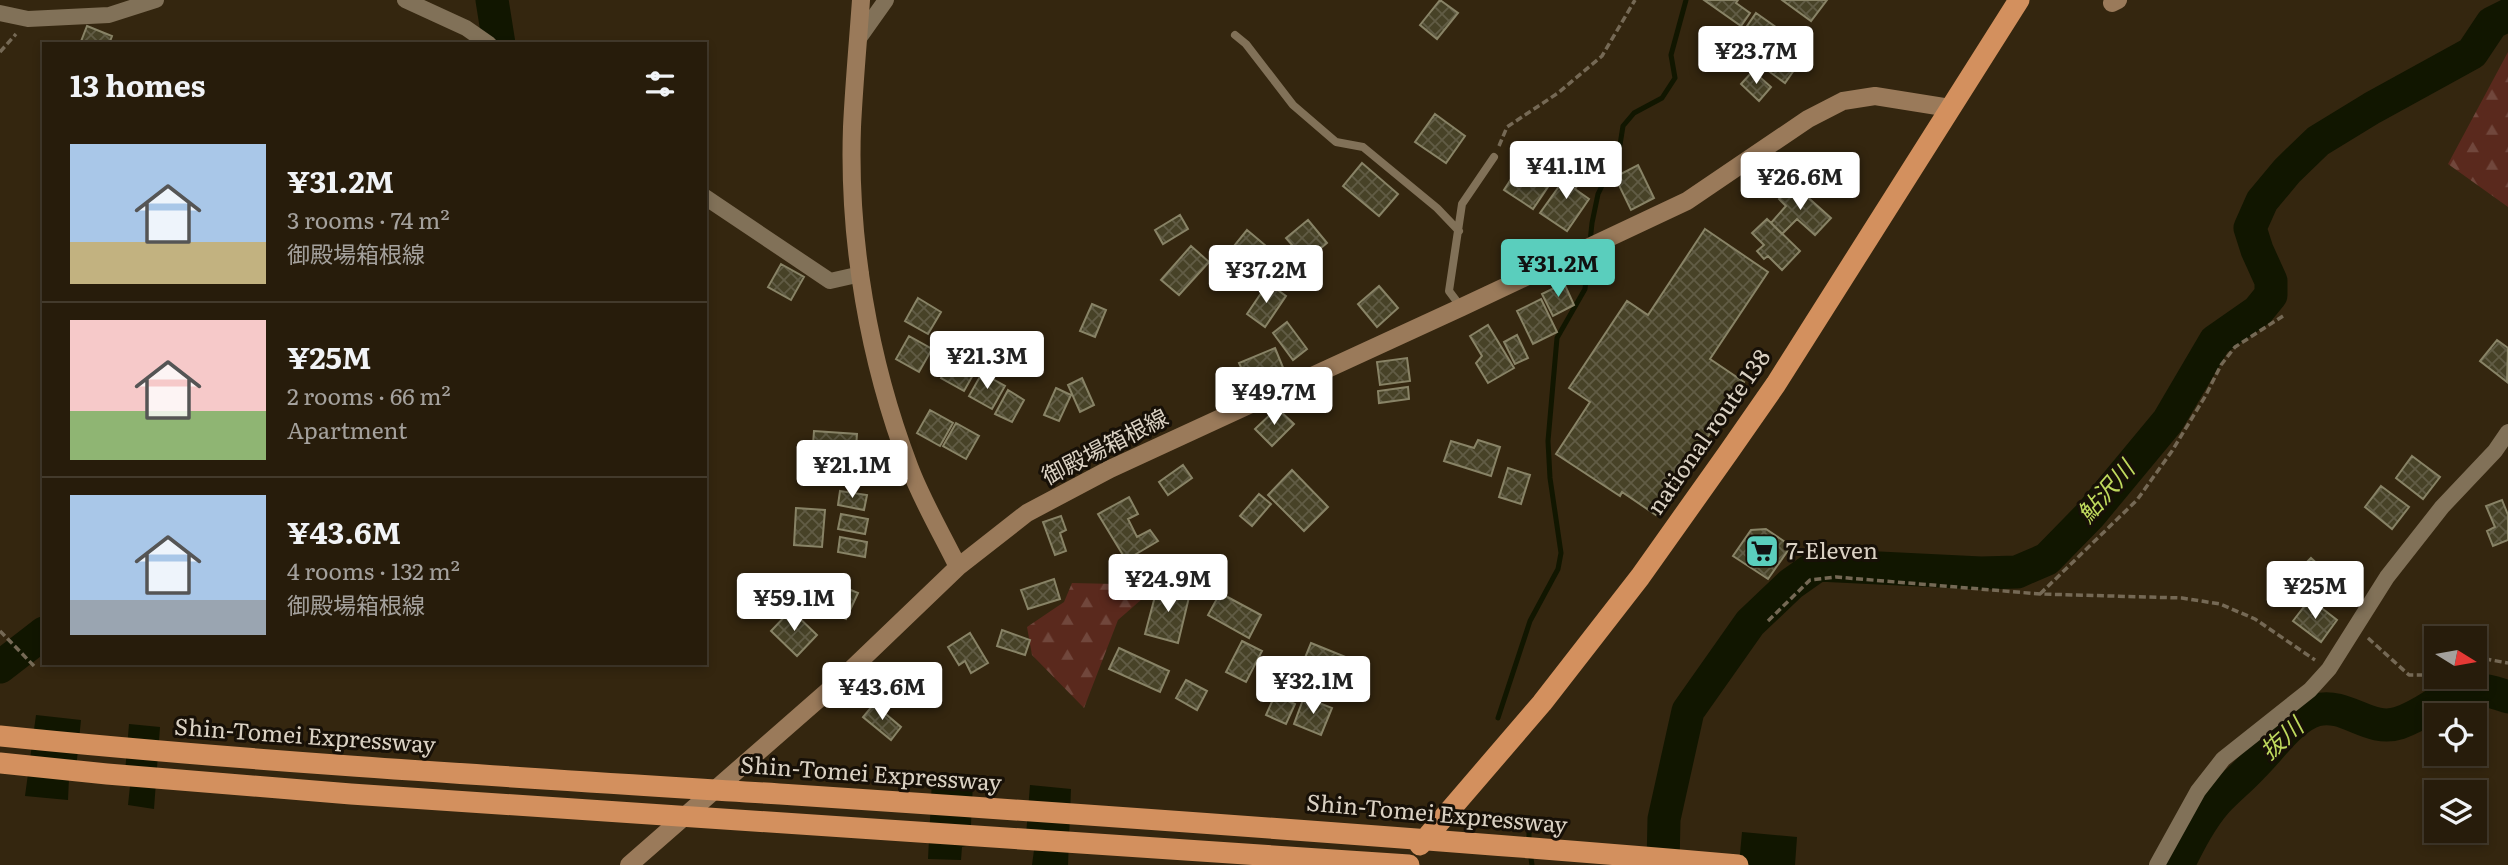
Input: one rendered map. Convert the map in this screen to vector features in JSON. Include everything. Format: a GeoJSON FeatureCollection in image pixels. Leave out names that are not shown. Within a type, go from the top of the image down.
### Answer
{"type":"FeatureCollection","features":[{"type":"Feature","properties":{"kind":"highway","name":"national route 138"},"geometry":{"type":"LineString","coordinates":[[1402,865],[1533,713],[1640,577],[1776,384],[2019,0]]}},
{"type":"Feature","properties":{"kind":"highway","name":"Shin-Tomei Expressway"},"geometry":{"type":"LineString","coordinates":[[0,736],[354,766],[1348,833],[1738,865]]}},
{"type":"Feature","properties":{"kind":"highway"},"geometry":{"type":"LineString","coordinates":[[0,763],[120,776],[351,794],[1409,865]]}},
{"type":"Feature","properties":{"kind":"main road"},"geometry":{"type":"LineString","coordinates":[[861,0],[852,129],[854,207],[863,295],[883,384],[909,468],[958,567]]}},
{"type":"Feature","properties":{"kind":"main road","name":"御殿場箱根線"},"geometry":{"type":"LineString","coordinates":[[629,865],[837,683],[958,567],[1027,513],[1110,469],[1687,201],[1808,119],[1843,101],[1874,96],[1950,108]]}},
{"type":"Feature","properties":{"kind":"street"},"geometry":{"type":"LineString","coordinates":[[0,13],[28,19],[109,15],[156,0]]}},
{"type":"Feature","properties":{"kind":"street"},"geometry":{"type":"LineString","coordinates":[[405,0],[466,28],[486,42]]}},
{"type":"Feature","properties":{"kind":"street"},"geometry":{"type":"LineString","coordinates":[[859,38],[886,0]]}},
{"type":"Feature","properties":{"kind":"street"},"geometry":{"type":"LineString","coordinates":[[707,198],[830,281],[861,274]]}},
{"type":"Feature","properties":{"kind":"street"},"geometry":{"type":"LineString","coordinates":[[2157,865],[2198,791],[2223,759],[2310,690],[2329,669],[2387,578],[2442,507],[2496,451],[2508,432]]}},
{"type":"Feature","properties":{"kind":"lane"},"geometry":{"type":"LineString","coordinates":[[1235,34],[1246,44],[1293,105],[1336,142],[1363,147],[1437,208],[1459,230]]}},
{"type":"Feature","properties":{"kind":"lane"},"geometry":{"type":"LineString","coordinates":[[1462,307],[1449,291],[1462,204],[1494,157]]}},
{"type":"Feature","properties":{"kind":"path"},"geometry":{"type":"LineString","coordinates":[[1494,157],[1507,127],[1558,93],[1602,55],[1635,0]]}},
{"type":"Feature","properties":{"kind":"path"},"geometry":{"type":"LineString","coordinates":[[0,52],[28,19]]}},
{"type":"Feature","properties":{"kind":"path"},"geometry":{"type":"LineString","coordinates":[[2040,594],[2137,500],[2172,451],[2221,365],[2235,347],[2283,316]]}},
{"type":"Feature","properties":{"kind":"path"},"geometry":{"type":"LineString","coordinates":[[1768,621],[1810,580],[1836,577],[2040,594],[2182,598],[2220,604],[2255,619],[2329,669]]}},
{"type":"Feature","properties":{"kind":"path"},"geometry":{"type":"LineString","coordinates":[[2356,628],[2409,675],[2424,675]]}},
{"type":"Feature","properties":{"kind":"path"},"geometry":{"type":"LineString","coordinates":[[0,631],[34,666]]}},
{"type":"Feature","properties":{"kind":"path"},"geometry":{"type":"LineString","coordinates":[[2487,659],[2508,663]]}},
{"type":"Feature","properties":{"kind":"green space"},"geometry":{"type":"Polygon","coordinates":[[[2508,52],[2508,207],[2448,164],[2508,52]]]}},
{"type":"Feature","properties":{"kind":"green space"},"geometry":{"type":"Polygon","coordinates":[[[1072,583],[1158,585],[1118,620],[1084,708],[1032,655],[1027,627],[1064,602],[1072,583]]]}},
{"type":"Feature","properties":{"kind":"shaded area"},"geometry":{"type":"Polygon","coordinates":[[[36,715],[81,720],[75,779],[69,778],[68,800],[25,796],[36,715]]]}},
{"type":"Feature","properties":{"kind":"shaded area"},"geometry":{"type":"Polygon","coordinates":[[[129,724],[160,727],[154,809],[128,805],[130,786],[124,785],[129,724]]]}},
{"type":"Feature","properties":{"kind":"shaded area"},"geometry":{"type":"Polygon","coordinates":[[[932,780],[973,783],[970,845],[962,847],[961,860],[928,859],[932,780]]]}},
{"type":"Feature","properties":{"kind":"shaded area"},"geometry":{"type":"Polygon","coordinates":[[[1030,785],[1071,789],[1068,865],[1032,865],[1034,850],[1025,848],[1030,785]]]}},
{"type":"Feature","properties":{"kind":"shaded area"},"geometry":{"type":"Polygon","coordinates":[[[1742,832],[1797,837],[1795,865],[1739,865],[1742,832]]]}},
{"type":"Feature","properties":{"kind":"building"},"geometry":{"type":"Polygon","coordinates":[[[1440,0],[1458,13],[1437,39],[1420,25],[1440,0]]]}},
{"type":"Feature","properties":{"kind":"building"},"geometry":{"type":"Polygon","coordinates":[[[1704,0],[1738,0],[1736,3],[1750,13],[1741,26],[1704,0]]]}},
{"type":"Feature","properties":{"kind":"building"},"geometry":{"type":"Polygon","coordinates":[[[1782,0],[1827,0],[1811,21],[1782,0]]]}},
{"type":"Feature","properties":{"kind":"building"},"geometry":{"type":"Polygon","coordinates":[[[1756,13],[1808,50],[1785,83],[1763,67],[1774,51],[1745,29],[1756,13]]]}},
{"type":"Feature","properties":{"kind":"building"},"geometry":{"type":"Polygon","coordinates":[[[87,26],[112,36],[110,42],[81,42],[87,26]]]}},
{"type":"Feature","properties":{"kind":"building"},"geometry":{"type":"Polygon","coordinates":[[[1743,37],[1762,53],[1750,67],[1732,51],[1743,37]]]}},
{"type":"Feature","properties":{"kind":"building"},"geometry":{"type":"Polygon","coordinates":[[[1753,71],[1771,87],[1759,101],[1741,84],[1753,71]]]}},
{"type":"Feature","properties":{"kind":"building"},"geometry":{"type":"Polygon","coordinates":[[[1435,114],[1465,136],[1446,163],[1415,142],[1435,114]]]}},
{"type":"Feature","properties":{"kind":"building"},"geometry":{"type":"Polygon","coordinates":[[[1528,153],[1558,172],[1533,209],[1504,190],[1528,153]]]}},
{"type":"Feature","properties":{"kind":"building"},"geometry":{"type":"Polygon","coordinates":[[[1362,163],[1398,194],[1379,216],[1343,186],[1362,163]]]}},
{"type":"Feature","properties":{"kind":"building"},"geometry":{"type":"Polygon","coordinates":[[[1638,165],[1654,198],[1631,210],[1615,177],[1638,165]]]}},
{"type":"Feature","properties":{"kind":"building"},"geometry":{"type":"Polygon","coordinates":[[[1573,167],[1585,176],[1575,189],[1589,199],[1567,231],[1540,213],[1573,167]]]}},
{"type":"Feature","properties":{"kind":"building"},"geometry":{"type":"Polygon","coordinates":[[[1793,184],[1831,218],[1815,235],[1797,219],[1782,234],[1771,223],[1786,206],[1779,199],[1793,184]]]}},
{"type":"Feature","properties":{"kind":"building"},"geometry":{"type":"Polygon","coordinates":[[[1180,215],[1188,229],[1163,244],[1155,230],[1180,215]]]}},
{"type":"Feature","properties":{"kind":"building"},"geometry":{"type":"Polygon","coordinates":[[[1767,219],[1800,251],[1782,270],[1768,256],[1764,259],[1757,251],[1764,245],[1752,233],[1767,219]]]}},
{"type":"Feature","properties":{"kind":"building"},"geometry":{"type":"Polygon","coordinates":[[[1308,220],[1327,243],[1306,261],[1286,238],[1308,220]]]}},
{"type":"Feature","properties":{"kind":"building"},"geometry":{"type":"Polygon","coordinates":[[[1705,229],[1768,272],[1710,359],[1744,382],[1656,515],[1622,492],[1620,496],[1556,454],[1590,402],[1569,388],[1627,301],[1648,315],[1705,229]]]}},
{"type":"Feature","properties":{"kind":"building"},"geometry":{"type":"Polygon","coordinates":[[[1247,230],[1278,256],[1258,282],[1226,256],[1247,230]]]}},
{"type":"Feature","properties":{"kind":"building"},"geometry":{"type":"Polygon","coordinates":[[[1191,246],[1209,262],[1179,295],[1161,280],[1191,246]]]}},
{"type":"Feature","properties":{"kind":"building"},"geometry":{"type":"Polygon","coordinates":[[[781,264],[804,277],[791,300],[768,287],[781,264]]]}},
{"type":"Feature","properties":{"kind":"building"},"geometry":{"type":"Polygon","coordinates":[[[1268,283],[1286,296],[1265,327],[1247,314],[1268,283]]]}},
{"type":"Feature","properties":{"kind":"building"},"geometry":{"type":"Polygon","coordinates":[[[1564,283],[1574,305],[1553,316],[1542,294],[1564,283]]]}},
{"type":"Feature","properties":{"kind":"building"},"geometry":{"type":"Polygon","coordinates":[[[1379,286],[1398,308],[1377,327],[1358,304],[1379,286]]]}},
{"type":"Feature","properties":{"kind":"building"},"geometry":{"type":"Polygon","coordinates":[[[918,298],[941,312],[928,334],[905,321],[918,298]]]}},
{"type":"Feature","properties":{"kind":"building"},"geometry":{"type":"Polygon","coordinates":[[[1541,299],[1557,332],[1533,344],[1517,311],[1541,299]]]}},
{"type":"Feature","properties":{"kind":"building"},"geometry":{"type":"Polygon","coordinates":[[[1092,304],[1106,310],[1095,337],[1080,331],[1092,304]]]}},
{"type":"Feature","properties":{"kind":"building"},"geometry":{"type":"Polygon","coordinates":[[[1287,322],[1307,349],[1293,360],[1273,333],[1287,322]]]}},
{"type":"Feature","properties":{"kind":"building"},"geometry":{"type":"Polygon","coordinates":[[[1488,325],[1514,368],[1488,383],[1476,363],[1482,356],[1470,336],[1488,325]]]}},
{"type":"Feature","properties":{"kind":"building"},"geometry":{"type":"Polygon","coordinates":[[[1517,335],[1528,358],[1515,364],[1504,342],[1517,335]]]}},
{"type":"Feature","properties":{"kind":"building"},"geometry":{"type":"Polygon","coordinates":[[[909,336],[932,349],[919,372],[896,359],[909,336]]]}},
{"type":"Feature","properties":{"kind":"building"},"geometry":{"type":"Polygon","coordinates":[[[2497,340],[2508,348],[2507,382],[2480,361],[2497,340]]]}},
{"type":"Feature","properties":{"kind":"building"},"geometry":{"type":"Polygon","coordinates":[[[1275,348],[1284,370],[1249,385],[1239,363],[1275,348]]]}},
{"type":"Feature","properties":{"kind":"building"},"geometry":{"type":"Polygon","coordinates":[[[954,355],[977,368],[964,391],[941,378],[954,355]]]}},
{"type":"Feature","properties":{"kind":"building"},"geometry":{"type":"Polygon","coordinates":[[[1407,358],[1410,381],[1380,385],[1377,362],[1407,358]]]}},
{"type":"Feature","properties":{"kind":"building"},"geometry":{"type":"Polygon","coordinates":[[[982,373],[1005,386],[992,409],[969,396],[982,373]]]}},
{"type":"Feature","properties":{"kind":"building"},"geometry":{"type":"Polygon","coordinates":[[[1082,378],[1094,405],[1080,412],[1068,385],[1082,378]]]}},
{"type":"Feature","properties":{"kind":"building"},"geometry":{"type":"Polygon","coordinates":[[[1408,387],[1409,399],[1379,403],[1378,391],[1408,387]]]}},
{"type":"Feature","properties":{"kind":"building"},"geometry":{"type":"Polygon","coordinates":[[[1056,388],[1071,395],[1059,421],[1044,415],[1056,388]]]}},
{"type":"Feature","properties":{"kind":"building"},"geometry":{"type":"Polygon","coordinates":[[[1008,390],[1024,400],[1012,422],[995,414],[1008,390]]]}},
{"type":"Feature","properties":{"kind":"building"},"geometry":{"type":"Polygon","coordinates":[[[1277,408],[1294,424],[1272,446],[1255,429],[1277,408]]]}},
{"type":"Feature","properties":{"kind":"building"},"geometry":{"type":"Polygon","coordinates":[[[930,410],[953,423],[940,446],[917,433],[930,410]]]}},
{"type":"Feature","properties":{"kind":"building"},"geometry":{"type":"Polygon","coordinates":[[[956,423],[979,436],[966,459],[943,446],[956,423]]]}},
{"type":"Feature","properties":{"kind":"building"},"geometry":{"type":"Polygon","coordinates":[[[814,431],[857,434],[855,461],[812,458],[814,431]]]}},
{"type":"Feature","properties":{"kind":"building"},"geometry":{"type":"Polygon","coordinates":[[[1478,440],[1500,447],[1491,476],[1444,461],[1451,441],[1474,448],[1478,440]]]}},
{"type":"Feature","properties":{"kind":"building"},"geometry":{"type":"Polygon","coordinates":[[[2412,456],[2440,477],[2423,499],[2396,478],[2412,456]]]}},
{"type":"Feature","properties":{"kind":"building"},"geometry":{"type":"Polygon","coordinates":[[[1183,465],[1192,478],[1168,495],[1159,482],[1183,465]]]}},
{"type":"Feature","properties":{"kind":"building"},"geometry":{"type":"Polygon","coordinates":[[[1508,468],[1530,475],[1521,504],[1499,497],[1508,468]]]}},
{"type":"Feature","properties":{"kind":"building"},"geometry":{"type":"Polygon","coordinates":[[[1292,470],[1328,507],[1304,531],[1268,495],[1292,470]]]}},
{"type":"Feature","properties":{"kind":"building"},"geometry":{"type":"Polygon","coordinates":[[[2381,486],[2409,507],[2392,529],[2365,507],[2381,486]]]}},
{"type":"Feature","properties":{"kind":"building"},"geometry":{"type":"Polygon","coordinates":[[[840,491],[867,495],[864,510],[838,505],[840,491]]]}},
{"type":"Feature","properties":{"kind":"building"},"geometry":{"type":"Polygon","coordinates":[[[1259,494],[1271,504],[1252,526],[1240,516],[1259,494]]]}},
{"type":"Feature","properties":{"kind":"building"},"geometry":{"type":"Polygon","coordinates":[[[1129,497],[1138,514],[1128,519],[1137,537],[1150,530],[1158,541],[1126,560],[1098,514],[1129,497]]]}},
{"type":"Feature","properties":{"kind":"building"},"geometry":{"type":"Polygon","coordinates":[[[2502,500],[2508,515],[2508,540],[2493,546],[2487,531],[2495,527],[2486,506],[2502,500]]]}},
{"type":"Feature","properties":{"kind":"building"},"geometry":{"type":"Polygon","coordinates":[[[796,508],[825,510],[822,547],[794,545],[796,508]]]}},
{"type":"Feature","properties":{"kind":"building"},"geometry":{"type":"Polygon","coordinates":[[[841,514],[868,519],[865,534],[838,529],[841,514]]]}},
{"type":"Feature","properties":{"kind":"building"},"geometry":{"type":"Polygon","coordinates":[[[1061,516],[1066,530],[1060,533],[1066,551],[1055,555],[1043,522],[1061,516]]]}},
{"type":"Feature","properties":{"kind":"building","name":"7-Eleven"},"geometry":{"type":"Polygon","coordinates":[[[1766,529],[1791,546],[1768,579],[1733,556],[1751,530],[1766,529]]]}},
{"type":"Feature","properties":{"kind":"building"},"geometry":{"type":"Polygon","coordinates":[[[840,537],[867,542],[865,557],[838,552],[840,537]]]}},
{"type":"Feature","properties":{"kind":"building"},"geometry":{"type":"Polygon","coordinates":[[[2311,558],[2323,569],[2304,589],[2292,577],[2311,558]]]}},
{"type":"Feature","properties":{"kind":"building"},"geometry":{"type":"Polygon","coordinates":[[[823,578],[858,593],[846,619],[812,604],[823,578]]]}},
{"type":"Feature","properties":{"kind":"building"},"geometry":{"type":"Polygon","coordinates":[[[1054,579],[1060,599],[1028,609],[1021,590],[1054,579]]]}},
{"type":"Feature","properties":{"kind":"building"},"geometry":{"type":"Polygon","coordinates":[[[1158,585],[1190,593],[1178,643],[1145,634],[1158,585]]]}},
{"type":"Feature","properties":{"kind":"building"},"geometry":{"type":"Polygon","coordinates":[[[1220,593],[1261,615],[1249,638],[1208,615],[1220,593]]]}},
{"type":"Feature","properties":{"kind":"building"},"geometry":{"type":"Polygon","coordinates":[[[2310,599],[2337,620],[2321,642],[2293,621],[2310,599]]]}},
{"type":"Feature","properties":{"kind":"building"},"geometry":{"type":"Polygon","coordinates":[[[791,610],[817,635],[797,656],[771,631],[791,610]]]}},
{"type":"Feature","properties":{"kind":"building"},"geometry":{"type":"Polygon","coordinates":[[[1002,630],[1030,640],[1025,655],[997,646],[1002,630]]]}},
{"type":"Feature","properties":{"kind":"building"},"geometry":{"type":"Polygon","coordinates":[[[970,633],[988,663],[971,673],[965,661],[959,665],[948,647],[970,633]]]}},
{"type":"Feature","properties":{"kind":"building"},"geometry":{"type":"Polygon","coordinates":[[[1242,641],[1262,651],[1246,682],[1226,672],[1242,641]]]}},
{"type":"Feature","properties":{"kind":"building"},"geometry":{"type":"Polygon","coordinates":[[[1311,643],[1358,662],[1347,689],[1300,670],[1311,643]]]}},
{"type":"Feature","properties":{"kind":"building"},"geometry":{"type":"Polygon","coordinates":[[[1119,648],[1169,671],[1160,692],[1109,669],[1119,648]]]}},
{"type":"Feature","properties":{"kind":"building"},"geometry":{"type":"Polygon","coordinates":[[[1186,680],[1207,691],[1197,710],[1176,698],[1186,680]]]}},
{"type":"Feature","properties":{"kind":"building"},"geometry":{"type":"Polygon","coordinates":[[[1275,695],[1295,704],[1286,724],[1266,715],[1275,695]]]}},
{"type":"Feature","properties":{"kind":"building"},"geometry":{"type":"Polygon","coordinates":[[[1304,697],[1332,708],[1321,735],[1294,724],[1304,697]]]}},
{"type":"Feature","properties":{"kind":"building"},"geometry":{"type":"Polygon","coordinates":[[[874,704],[901,727],[891,740],[863,717],[874,704]]]}},
{"type":"Feature","properties":{"kind":"waterway"},"geometry":{"type":"LineString","coordinates":[[492,0],[499,42]]}},
{"type":"Feature","properties":{"kind":"waterway"},"geometry":{"type":"LineString","coordinates":[[1498,718],[1530,621],[1558,569],[1561,553],[1550,478],[1548,441],[1557,338],[1585,289],[1598,194],[1619,151],[1623,126],[1634,113],[1662,98],[1675,78],[1671,55],[1686,0]]}},
{"type":"Feature","properties":{"kind":"waterway","name":"鮎沢川"},"geometry":{"type":"LineString","coordinates":[[1663,865],[1664,819],[1688,711],[1750,623],[1791,584],[1818,565],[1981,573],[2017,572],[2047,559],[2090,515],[2168,421],[2215,341],[2258,311],[2271,295],[2271,281],[2250,228],[2262,201],[2287,171],[2318,141],[2472,53],[2492,23],[2508,15]]}},
{"type":"Feature","properties":{"kind":"waterway"},"geometry":{"type":"LineString","coordinates":[[0,667],[42,635]]}},
{"type":"Feature","properties":{"kind":"waterway","name":"抜川"},"geometry":{"type":"LineString","coordinates":[[2178,865],[2201,823],[2217,801],[2289,727],[2307,714],[2316,710],[2338,710],[2388,725],[2414,717],[2449,696],[2461,692],[2489,691],[2508,697]]}},
{"type":"Feature","properties":{"kind":"waterway"},"geometry":{"type":"LineString","coordinates":[[1529,818],[1529,843]]}},
{"type":"Feature","properties":{"kind":"waterway"},"geometry":{"type":"LineString","coordinates":[[1530,852],[1532,865]]}},
{"type":"Feature","properties":{"kind":"place","name":"7-Eleven"},"geometry":{"type":"Point","coordinates":[1762,551]}}]}
